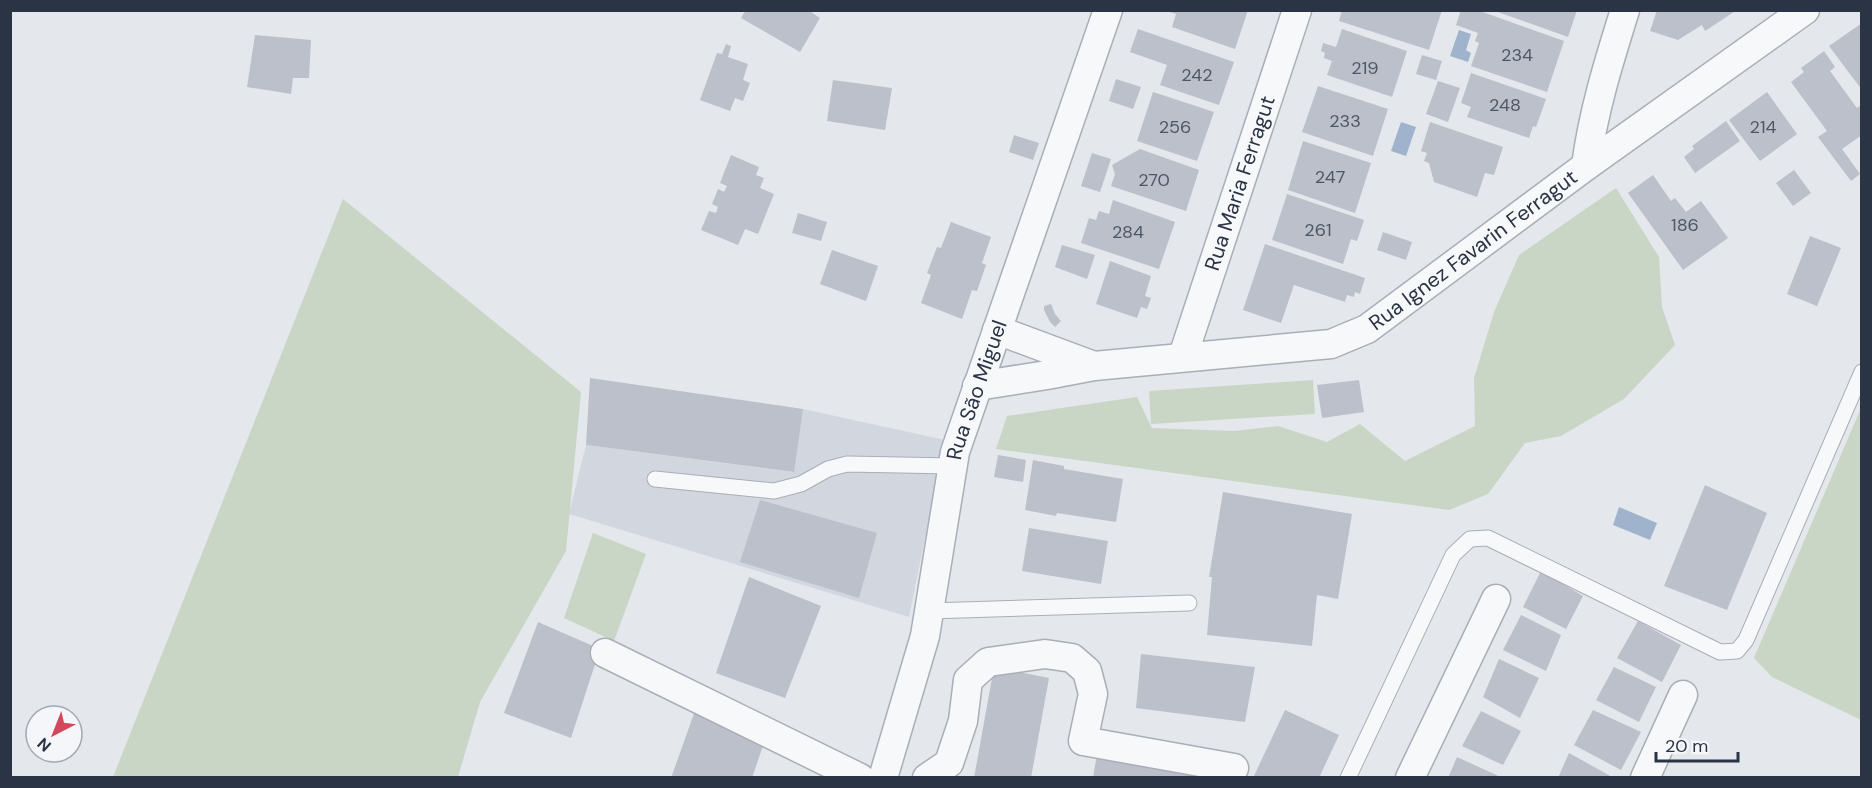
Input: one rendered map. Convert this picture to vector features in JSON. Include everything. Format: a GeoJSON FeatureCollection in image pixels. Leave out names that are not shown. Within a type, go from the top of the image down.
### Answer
{"type":"FeatureCollection","features":[{"type":"Feature","properties":{"kind":"street","name":"Rua São Miguel"},"geometry":{"type":"LineString","coordinates":[[885,772],[926,636],[955,452],[1108,10]]}},
{"type":"Feature","properties":{"kind":"street","name":"Rua Maria Ferragut"},"geometry":{"type":"LineString","coordinates":[[1183,356],[1297,10]]}},
{"type":"Feature","properties":{"kind":"street"},"geometry":{"type":"LineString","coordinates":[[1586,166],[1606,70],[1625,10]]}},
{"type":"Feature","properties":{"kind":"street","name":"Rua Ignez Favarin Ferragut"},"geometry":{"type":"LineString","coordinates":[[977,386],[1094,366],[1331,344],[1367,329],[1586,166],[1805,10]]}},
{"type":"Feature","properties":{"kind":"street","name":"Rua Ignez Favarin Ferragut"},"geometry":{"type":"LineString","coordinates":[[997,330],[1094,366]]}},
{"type":"Feature","properties":{"kind":"street"},"geometry":{"type":"LineString","coordinates":[[1410,777],[1496,599]]}},
{"type":"Feature","properties":{"kind":"street"},"geometry":{"type":"LineString","coordinates":[[605,653],[860,777]]}},
{"type":"Feature","properties":{"kind":"street"},"geometry":{"type":"LineString","coordinates":[[885,772],[927,777],[949,763],[963,721],[968,680],[988,662],[1045,654],[1072,658],[1087,671],[1093,694],[1083,741],[1234,768]]}},
{"type":"Feature","properties":{"kind":"street"},"geometry":{"type":"LineString","coordinates":[[1645,777],[1683,695]]}},
{"type":"Feature","properties":{"kind":"lane"},"geometry":{"type":"LineString","coordinates":[[1348,777],[1453,555],[1470,539],[1488,538],[1496,541],[1720,652],[1737,651],[1746,640],[1862,372]]}},
{"type":"Feature","properties":{"kind":"lane"},"geometry":{"type":"LineString","coordinates":[[655,479],[774,491],[801,484],[828,469],[847,464],[953,466]]}},
{"type":"Feature","properties":{"kind":"lane"},"geometry":{"type":"LineString","coordinates":[[930,611],[1189,603]]}},
{"type":"Feature","properties":{"kind":"shaded area"},"geometry":{"type":"Polygon","coordinates":[[[803,409],[945,440],[909,617],[569,514],[586,445],[793,472],[803,409]]]}},
{"type":"Feature","properties":{"kind":"green space"},"geometry":{"type":"Polygon","coordinates":[[[1616,188],[1659,257],[1662,307],[1675,345],[1624,399],[1561,436],[1525,443],[1488,494],[1449,510],[996,449],[1007,416],[1137,397],[1152,428],[1234,431],[1278,426],[1327,442],[1360,424],[1405,461],[1475,426],[1474,378],[1494,312],[1519,255],[1616,188]]]}},
{"type":"Feature","properties":{"kind":"green space"},"geometry":{"type":"Polygon","coordinates":[[[343,199],[581,392],[566,551],[480,702],[458,777],[113,777],[343,199]]]}},
{"type":"Feature","properties":{"kind":"green space"},"geometry":{"type":"Polygon","coordinates":[[[1313,380],[1315,414],[1151,424],[1149,391],[1313,380]]]}},
{"type":"Feature","properties":{"kind":"green space"},"geometry":{"type":"Polygon","coordinates":[[[1861,408],[1861,720],[1772,677],[1754,658],[1861,408]]]}},
{"type":"Feature","properties":{"kind":"green space"},"geometry":{"type":"Polygon","coordinates":[[[593,533],[646,554],[614,641],[564,618],[593,533]]]}},
{"type":"Feature","properties":{"kind":"water"},"geometry":{"type":"Polygon","coordinates":[[[1459,30],[1471,34],[1466,50],[1471,53],[1468,62],[1450,56],[1459,30]]]}},
{"type":"Feature","properties":{"kind":"water"},"geometry":{"type":"Polygon","coordinates":[[[1401,122],[1416,127],[1406,156],[1391,151],[1401,122]]]}},
{"type":"Feature","properties":{"kind":"water"},"geometry":{"type":"Polygon","coordinates":[[[1619,507],[1657,523],[1650,540],[1613,525],[1619,507]]]}},
{"type":"Feature","properties":{"kind":"building"},"geometry":{"type":"Polygon","coordinates":[[[746,10],[808,10],[820,18],[800,52],[741,18],[746,10]]]}},
{"type":"Feature","properties":{"kind":"building"},"geometry":{"type":"Polygon","coordinates":[[[1248,10],[1235,49],[1172,27],[1176,14],[1167,11],[1248,10]]]}},
{"type":"Feature","properties":{"kind":"building"},"geometry":{"type":"Polygon","coordinates":[[[1342,10],[1442,10],[1429,50],[1339,21],[1342,10]]]}},
{"type":"Feature","properties":{"kind":"building"},"geometry":{"type":"Polygon","coordinates":[[[1461,10],[1477,10],[1564,41],[1547,92],[1471,66],[1479,43],[1475,41],[1478,33],[1456,25],[1461,10]]]}},
{"type":"Feature","properties":{"kind":"building"},"geometry":{"type":"Polygon","coordinates":[[[1492,10],[1577,10],[1568,37],[1492,10]]]}},
{"type":"Feature","properties":{"kind":"building"},"geometry":{"type":"Polygon","coordinates":[[[1657,10],[1737,10],[1705,31],[1702,25],[1678,40],[1650,31],[1657,10]]]}},
{"type":"Feature","properties":{"kind":"building"},"geometry":{"type":"Polygon","coordinates":[[[1862,23],[1862,90],[1829,46],[1862,23]]]}},
{"type":"Feature","properties":{"kind":"building"},"geometry":{"type":"Polygon","coordinates":[[[1138,29],[1234,62],[1219,105],[1160,85],[1167,65],[1130,52],[1138,29]]]}},
{"type":"Feature","properties":{"kind":"building"},"geometry":{"type":"Polygon","coordinates":[[[1342,29],[1407,51],[1392,97],[1327,75],[1332,61],[1324,58],[1325,53],[1321,51],[1323,43],[1336,47],[1342,29]]]}},
{"type":"Feature","properties":{"kind":"building"},"geometry":{"type":"Polygon","coordinates":[[[255,35],[311,40],[309,78],[293,78],[291,94],[247,87],[255,35]]]}},
{"type":"Feature","properties":{"kind":"building"},"geometry":{"type":"Polygon","coordinates":[[[726,44],[731,46],[728,57],[748,64],[743,80],[750,83],[743,101],[735,98],[730,111],[700,100],[717,53],[722,54],[726,44]]]}},
{"type":"Feature","properties":{"kind":"building"},"geometry":{"type":"Polygon","coordinates":[[[1824,51],[1835,67],[1830,71],[1857,108],[1862,105],[1862,135],[1842,149],[1860,174],[1851,181],[1818,137],[1827,131],[1791,82],[1804,72],[1801,68],[1824,51]]]}},
{"type":"Feature","properties":{"kind":"building"},"geometry":{"type":"Polygon","coordinates":[[[1422,55],[1442,61],[1436,80],[1416,74],[1422,55]]]}},
{"type":"Feature","properties":{"kind":"building"},"geometry":{"type":"Polygon","coordinates":[[[1471,73],[1546,99],[1536,127],[1533,126],[1529,138],[1467,117],[1471,107],[1461,103],[1471,73]]]}},
{"type":"Feature","properties":{"kind":"building"},"geometry":{"type":"Polygon","coordinates":[[[1116,79],[1141,87],[1133,109],[1109,101],[1116,79]]]}},
{"type":"Feature","properties":{"kind":"building"},"geometry":{"type":"Polygon","coordinates":[[[833,80],[892,88],[885,130],[827,121],[833,80]]]}},
{"type":"Feature","properties":{"kind":"building"},"geometry":{"type":"Polygon","coordinates":[[[1438,81],[1460,88],[1448,122],[1426,114],[1438,81]]]}},
{"type":"Feature","properties":{"kind":"building"},"geometry":{"type":"Polygon","coordinates":[[[1318,86],[1388,109],[1373,156],[1302,132],[1318,86]]]}},
{"type":"Feature","properties":{"kind":"building"},"geometry":{"type":"Polygon","coordinates":[[[1153,92],[1214,112],[1197,161],[1137,141],[1153,92]]]}},
{"type":"Feature","properties":{"kind":"building"},"geometry":{"type":"Polygon","coordinates":[[[1767,92],[1797,134],[1760,161],[1729,120],[1767,92]]]}},
{"type":"Feature","properties":{"kind":"building"},"geometry":{"type":"Polygon","coordinates":[[[1726,121],[1740,141],[1695,173],[1684,157],[1694,149],[1692,146],[1726,121]]]}},
{"type":"Feature","properties":{"kind":"building"},"geometry":{"type":"Polygon","coordinates":[[[1430,122],[1503,147],[1494,175],[1485,173],[1477,197],[1434,182],[1429,163],[1424,161],[1427,153],[1421,151],[1430,122]]]}},
{"type":"Feature","properties":{"kind":"building"},"geometry":{"type":"Polygon","coordinates":[[[1014,135],[1039,143],[1033,160],[1009,152],[1014,135]]]}},
{"type":"Feature","properties":{"kind":"building"},"geometry":{"type":"Polygon","coordinates":[[[1303,141],[1371,163],[1355,213],[1288,190],[1303,141]]]}},
{"type":"Feature","properties":{"kind":"building"},"geometry":{"type":"Polygon","coordinates":[[[1140,149],[1199,170],[1186,211],[1111,186],[1115,174],[1112,165],[1140,149]]]}},
{"type":"Feature","properties":{"kind":"building"},"geometry":{"type":"Polygon","coordinates":[[[1092,153],[1111,159],[1100,192],[1081,186],[1092,153]]]}},
{"type":"Feature","properties":{"kind":"building"},"geometry":{"type":"Polygon","coordinates":[[[731,155],[759,167],[756,175],[764,178],[760,188],[774,194],[758,234],[745,229],[738,245],[701,230],[709,211],[716,213],[718,207],[712,204],[718,189],[724,192],[727,186],[720,183],[731,155]]]}},
{"type":"Feature","properties":{"kind":"building"},"geometry":{"type":"Polygon","coordinates":[[[1794,170],[1811,193],[1793,206],[1776,183],[1794,170]]]}},
{"type":"Feature","properties":{"kind":"building"},"geometry":{"type":"Polygon","coordinates":[[[1653,175],[1671,201],[1675,198],[1686,212],[1701,201],[1728,238],[1683,270],[1628,193],[1653,175]]]}},
{"type":"Feature","properties":{"kind":"building"},"geometry":{"type":"Polygon","coordinates":[[[1287,194],[1364,220],[1357,241],[1351,239],[1343,264],[1272,240],[1287,194]]]}},
{"type":"Feature","properties":{"kind":"building"},"geometry":{"type":"Polygon","coordinates":[[[1113,200],[1175,222],[1159,269],[1081,243],[1089,218],[1096,220],[1099,211],[1109,214],[1113,200]]]}},
{"type":"Feature","properties":{"kind":"building"},"geometry":{"type":"Polygon","coordinates":[[[798,213],[827,222],[821,241],[792,233],[798,213]]]}},
{"type":"Feature","properties":{"kind":"building"},"geometry":{"type":"Polygon","coordinates":[[[951,222],[991,237],[982,263],[986,265],[977,291],[972,290],[962,319],[921,303],[931,275],[927,273],[937,247],[941,248],[951,222]]]}},
{"type":"Feature","properties":{"kind":"building"},"geometry":{"type":"Polygon","coordinates":[[[1383,232],[1412,242],[1406,260],[1377,250],[1383,232]]]}},
{"type":"Feature","properties":{"kind":"building"},"geometry":{"type":"Polygon","coordinates":[[[1810,236],[1841,248],[1817,306],[1787,294],[1810,236]]]}},
{"type":"Feature","properties":{"kind":"building"},"geometry":{"type":"Polygon","coordinates":[[[1265,244],[1365,278],[1360,294],[1355,292],[1354,297],[1347,295],[1345,302],[1294,285],[1281,323],[1243,310],[1265,244]]]}},
{"type":"Feature","properties":{"kind":"building"},"geometry":{"type":"Polygon","coordinates":[[[1062,245],[1095,255],[1087,279],[1055,267],[1062,245]]]}},
{"type":"Feature","properties":{"kind":"building"},"geometry":{"type":"Polygon","coordinates":[[[832,250],[878,266],[866,301],[820,284],[832,250]]]}},
{"type":"Feature","properties":{"kind":"building"},"geometry":{"type":"Polygon","coordinates":[[[1110,261],[1151,276],[1145,296],[1151,298],[1147,309],[1141,307],[1137,318],[1096,304],[1110,261]]]}},
{"type":"Feature","properties":{"kind":"building"},"geometry":{"type":"Polygon","coordinates":[[[1051,304],[1061,321],[1055,327],[1044,310],[1044,306],[1051,304]]]}},
{"type":"Feature","properties":{"kind":"building"},"geometry":{"type":"Polygon","coordinates":[[[590,378],[803,409],[794,472],[586,445],[590,378]]]}},
{"type":"Feature","properties":{"kind":"building"},"geometry":{"type":"Polygon","coordinates":[[[1359,380],[1364,412],[1322,418],[1317,385],[1359,380]]]}},
{"type":"Feature","properties":{"kind":"building"},"geometry":{"type":"Polygon","coordinates":[[[998,455],[1026,460],[1023,482],[994,477],[998,455]]]}},
{"type":"Feature","properties":{"kind":"building"},"geometry":{"type":"Polygon","coordinates":[[[1033,460],[1064,466],[1064,469],[1123,479],[1116,522],[1057,513],[1056,516],[1025,510],[1033,460]]]}},
{"type":"Feature","properties":{"kind":"building"},"geometry":{"type":"Polygon","coordinates":[[[1705,485],[1767,513],[1727,610],[1664,586],[1705,485]]]}},
{"type":"Feature","properties":{"kind":"building"},"geometry":{"type":"Polygon","coordinates":[[[1223,492],[1352,514],[1338,599],[1317,595],[1312,646],[1207,635],[1212,577],[1209,577],[1223,492]]]}},
{"type":"Feature","properties":{"kind":"building"},"geometry":{"type":"Polygon","coordinates":[[[760,500],[877,533],[859,598],[740,562],[760,500]]]}},
{"type":"Feature","properties":{"kind":"building"},"geometry":{"type":"Polygon","coordinates":[[[1029,528],[1108,541],[1101,584],[1022,571],[1029,528]]]}},
{"type":"Feature","properties":{"kind":"building"},"geometry":{"type":"Polygon","coordinates":[[[1541,571],[1583,596],[1566,629],[1523,607],[1541,571]]]}},
{"type":"Feature","properties":{"kind":"building"},"geometry":{"type":"Polygon","coordinates":[[[749,577],[821,606],[785,698],[716,673],[749,577]]]}},
{"type":"Feature","properties":{"kind":"building"},"geometry":{"type":"Polygon","coordinates":[[[1521,615],[1561,635],[1546,671],[1503,650],[1521,615]]]}},
{"type":"Feature","properties":{"kind":"building"},"geometry":{"type":"Polygon","coordinates":[[[1638,621],[1681,645],[1662,682],[1617,658],[1638,621]]]}},
{"type":"Feature","properties":{"kind":"building"},"geometry":{"type":"Polygon","coordinates":[[[538,622],[600,649],[571,738],[504,713],[538,622]]]}},
{"type":"Feature","properties":{"kind":"building"},"geometry":{"type":"Polygon","coordinates":[[[1141,654],[1255,667],[1245,722],[1136,708],[1141,654]]]}},
{"type":"Feature","properties":{"kind":"building"},"geometry":{"type":"Polygon","coordinates":[[[1499,659],[1539,678],[1520,718],[1483,697],[1499,659]]]}},
{"type":"Feature","properties":{"kind":"building"},"geometry":{"type":"Polygon","coordinates":[[[994,667],[1049,678],[1031,778],[974,778],[994,667]]]}},
{"type":"Feature","properties":{"kind":"building"},"geometry":{"type":"Polygon","coordinates":[[[1614,667],[1656,687],[1639,722],[1596,700],[1614,667]]]}},
{"type":"Feature","properties":{"kind":"building"},"geometry":{"type":"Polygon","coordinates":[[[696,708],[766,737],[752,778],[671,778],[696,708]]]}},
{"type":"Feature","properties":{"kind":"building"},"geometry":{"type":"Polygon","coordinates":[[[1285,710],[1339,735],[1319,778],[1253,778],[1285,710]]]}},
{"type":"Feature","properties":{"kind":"building"},"geometry":{"type":"Polygon","coordinates":[[[1593,710],[1641,732],[1621,770],[1574,745],[1593,710]]]}},
{"type":"Feature","properties":{"kind":"building"},"geometry":{"type":"Polygon","coordinates":[[[1481,711],[1521,731],[1503,765],[1462,746],[1481,711]]]}},
{"type":"Feature","properties":{"kind":"building"},"geometry":{"type":"Polygon","coordinates":[[[1569,753],[1614,778],[1558,778],[1569,753]]]}},
{"type":"Feature","properties":{"kind":"building"},"geometry":{"type":"Polygon","coordinates":[[[1097,754],[1212,778],[1093,778],[1097,754]]]}},
{"type":"Feature","properties":{"kind":"building"},"geometry":{"type":"Polygon","coordinates":[[[1457,757],[1503,778],[1448,778],[1457,757]]]}}]}
